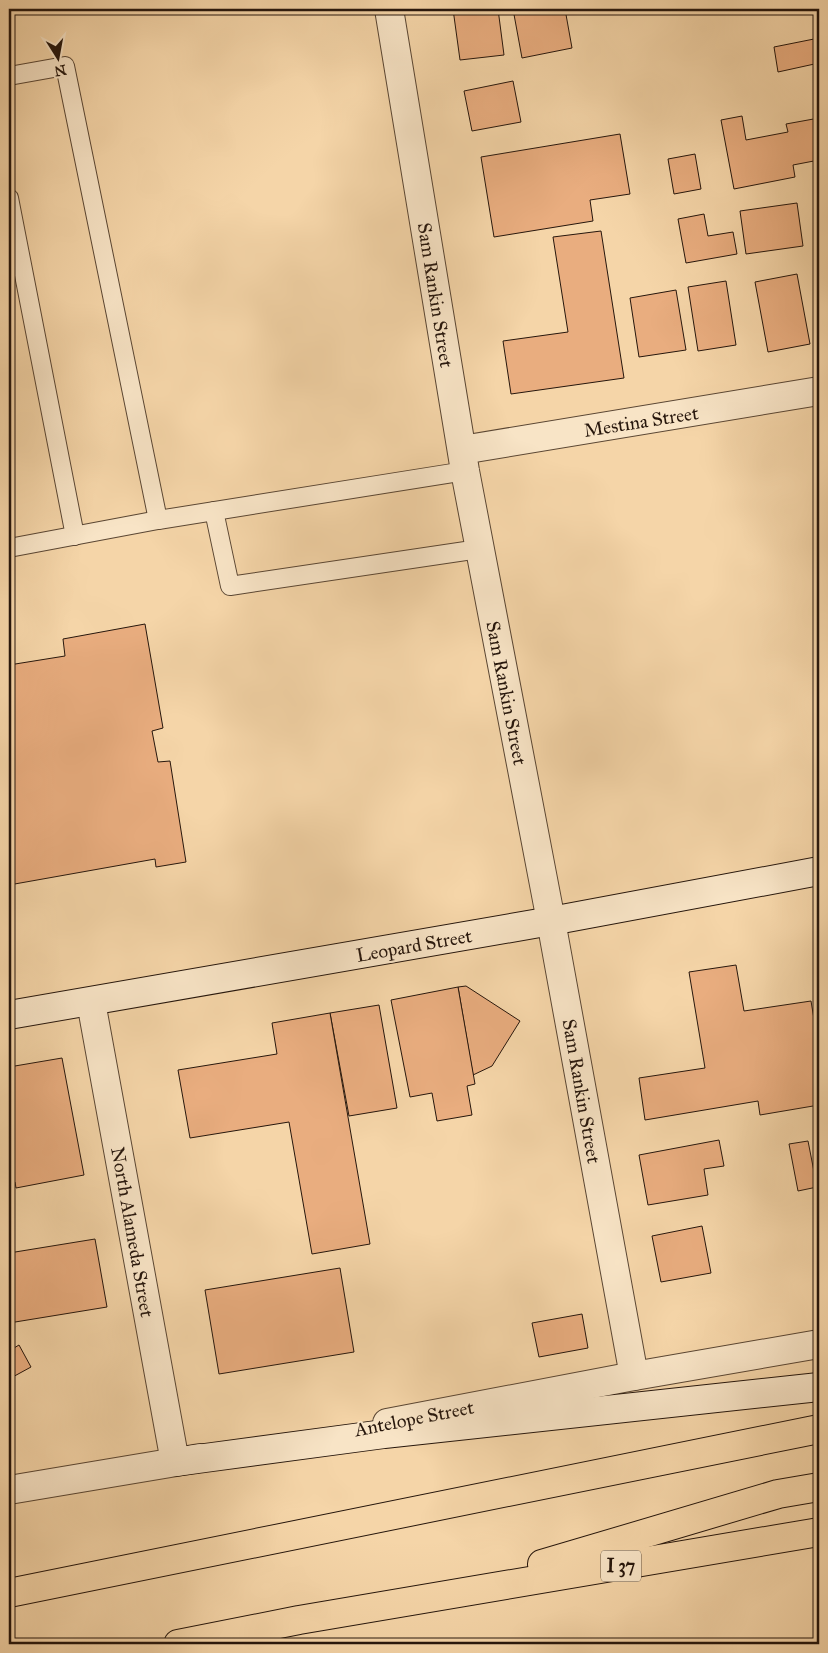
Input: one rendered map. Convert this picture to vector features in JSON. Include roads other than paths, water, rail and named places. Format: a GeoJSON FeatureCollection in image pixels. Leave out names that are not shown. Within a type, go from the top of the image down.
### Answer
{"type":"FeatureCollection","features":[{"type":"Feature","properties":{"kind":"highway"},"geometry":{"type":"LineString","coordinates":[[9,1593],[819,1430]]}},
{"type":"Feature","properties":{"kind":"highway"},"geometry":{"type":"LineString","coordinates":[[423,1599],[778,1494],[819,1487]]}},
{"type":"Feature","properties":{"kind":"highway","name":"I 37"},"geometry":{"type":"LineString","coordinates":[[178,1644],[300,1620],[819,1532]]}},
{"type":"Feature","properties":{"kind":"street","name":"Sam Rankin Street"},"geometry":{"type":"LineString","coordinates":[[389,9],[463,461],[551,921],[634,1376]]}},
{"type":"Feature","properties":{"kind":"street","name":"Mestina Street"},"geometry":{"type":"LineString","coordinates":[[463,461],[819,391]]}},
{"type":"Feature","properties":{"kind":"street","name":"Leopard Street"},"geometry":{"type":"LineString","coordinates":[[9,1015],[551,921],[819,871]]}},
{"type":"Feature","properties":{"kind":"street","name":"North Alameda Street"},"geometry":{"type":"LineString","coordinates":[[90,1002],[176,1462]]}},
{"type":"Feature","properties":{"kind":"street","name":"Antelope Street"},"geometry":{"type":"LineString","coordinates":[[9,1490],[176,1462],[634,1376],[819,1344]]}},
{"type":"Feature","properties":{"kind":"street"},"geometry":{"type":"LineString","coordinates":[[176,1462],[394,1433],[819,1387]]}},
{"type":"Feature","properties":{"kind":"lane"},"geometry":{"type":"LineString","coordinates":[[9,76],[65,66],[158,520]]}},
{"type":"Feature","properties":{"kind":"lane"},"geometry":{"type":"LineString","coordinates":[[9,198],[75,536]]}},
{"type":"Feature","properties":{"kind":"lane"},"geometry":{"type":"LineString","coordinates":[[9,548],[214,511],[463,461]]}},
{"type":"Feature","properties":{"kind":"lane"},"geometry":{"type":"LineString","coordinates":[[214,511],[230,586],[479,549]]}}]}
